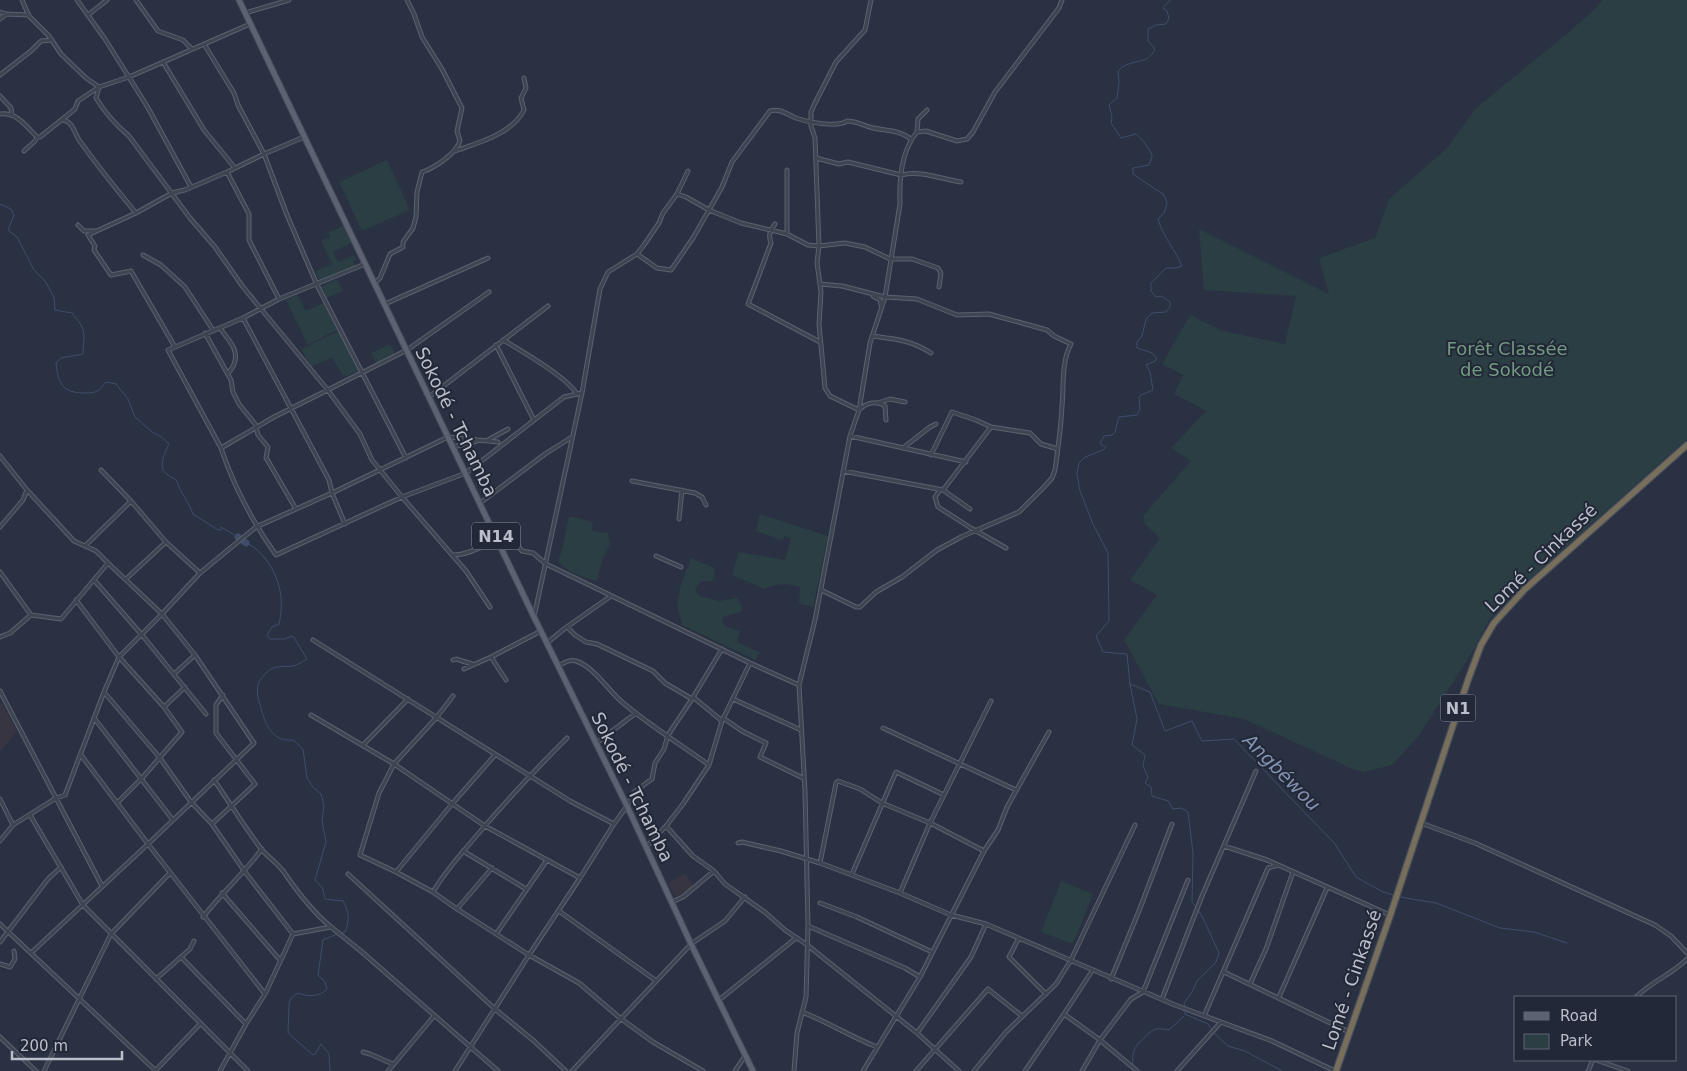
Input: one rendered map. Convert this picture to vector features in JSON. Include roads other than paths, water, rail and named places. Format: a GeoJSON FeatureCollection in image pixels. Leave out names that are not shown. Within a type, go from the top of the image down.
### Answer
{"type":"FeatureCollection","features":[{"type":"Feature","properties":{"kind":"highway","name":"Lomé - Cinkassé"},"geometry":{"type":"LineString","coordinates":[[1336,1071],[1481,645],[1494,622],[1524,590],[1687,445]]}},
{"type":"Feature","properties":{"kind":"main road","name":"Sokodé - Tchamba"},"geometry":{"type":"LineString","coordinates":[[239,0],[753,1071]]}},
{"type":"Feature","properties":{"kind":"street"},"geometry":{"type":"LineString","coordinates":[[22,0],[29,16],[52,40],[61,54],[94,84],[100,87]]}},
{"type":"Feature","properties":{"kind":"street"},"geometry":{"type":"LineString","coordinates":[[77,0],[106,39],[147,106],[191,187]]}},
{"type":"Feature","properties":{"kind":"street"},"geometry":{"type":"LineString","coordinates":[[88,15],[107,0]]}},
{"type":"Feature","properties":{"kind":"street"},"geometry":{"type":"LineString","coordinates":[[136,0],[158,31],[183,40],[192,49]]}},
{"type":"Feature","properties":{"kind":"street"},"geometry":{"type":"LineString","coordinates":[[245,13],[289,0]]}},
{"type":"Feature","properties":{"kind":"street"},"geometry":{"type":"LineString","coordinates":[[407,0],[422,37],[441,67],[462,108],[457,131],[460,142],[454,151]]}},
{"type":"Feature","properties":{"kind":"street"},"geometry":{"type":"LineString","coordinates":[[859,410],[836,400],[828,394],[825,388],[819,324],[820,284],[816,158],[811,112],[836,62],[865,30],[871,0]]}},
{"type":"Feature","properties":{"kind":"street"},"geometry":{"type":"LineString","coordinates":[[917,132],[926,131],[957,141],[967,139],[973,132],[995,92],[1054,14],[1062,0]]}},
{"type":"Feature","properties":{"kind":"street"},"geometry":{"type":"LineString","coordinates":[[0,12],[29,16]]}},
{"type":"Feature","properties":{"kind":"street"},"geometry":{"type":"LineString","coordinates":[[0,19],[6,14]]}},
{"type":"Feature","properties":{"kind":"street"},"geometry":{"type":"LineString","coordinates":[[24,151],[37,137],[40,137],[65,119],[75,109],[78,101],[100,87],[129,77],[250,24]]}},
{"type":"Feature","properties":{"kind":"street"},"geometry":{"type":"LineString","coordinates":[[0,75],[41,41],[52,40]]}},
{"type":"Feature","properties":{"kind":"street"},"geometry":{"type":"LineString","coordinates":[[204,44],[234,93],[238,105],[264,154],[287,215],[317,284],[406,458]]}},
{"type":"Feature","properties":{"kind":"street"},"geometry":{"type":"LineString","coordinates":[[163,62],[204,130],[235,168]]}},
{"type":"Feature","properties":{"kind":"street"},"geometry":{"type":"LineString","coordinates":[[375,282],[380,278],[390,254],[403,247],[403,242],[413,228],[416,217],[417,192],[422,172],[440,164],[444,158],[454,151],[486,140],[512,126],[524,110],[521,98],[526,88],[524,78]]}},
{"type":"Feature","properties":{"kind":"street"},"geometry":{"type":"LineString","coordinates":[[100,87],[96,98],[103,110],[118,128],[129,136],[190,218],[215,247],[235,276],[327,389],[360,434],[372,460],[466,571],[490,607]]}},
{"type":"Feature","properties":{"kind":"street"},"geometry":{"type":"LineString","coordinates":[[0,96],[11,108],[12,115]]}},
{"type":"Feature","properties":{"kind":"street"},"geometry":{"type":"LineString","coordinates":[[637,254],[658,268],[671,270],[693,238],[722,187],[732,162],[770,111],[775,109],[811,122],[842,124],[847,120],[854,121],[874,128],[884,128],[911,139]]}},
{"type":"Feature","properties":{"kind":"street"},"geometry":{"type":"LineString","coordinates":[[794,1071],[797,1033],[806,997],[808,926],[807,859],[799,685],[821,590],[850,436],[859,410],[872,336],[885,297],[900,204],[901,175],[907,148],[917,132],[918,119],[927,110]]}},
{"type":"Feature","properties":{"kind":"street"},"geometry":{"type":"LineString","coordinates":[[0,114],[7,113],[16,116],[37,137]]}},
{"type":"Feature","properties":{"kind":"street"},"geometry":{"type":"LineString","coordinates":[[65,119],[105,176],[136,213]]}},
{"type":"Feature","properties":{"kind":"street"},"geometry":{"type":"LineString","coordinates":[[175,347],[131,271],[111,275],[94,250],[95,246],[88,235],[136,213],[172,193],[227,172],[304,136]]}},
{"type":"Feature","properties":{"kind":"street"},"geometry":{"type":"LineString","coordinates":[[816,158],[839,164],[848,162],[901,175],[909,173],[931,175],[961,182]]}},
{"type":"Feature","properties":{"kind":"street"},"geometry":{"type":"LineString","coordinates":[[787,170],[787,234]]}},
{"type":"Feature","properties":{"kind":"street"},"geometry":{"type":"LineString","coordinates":[[534,617],[582,393],[600,289],[608,272],[637,254],[677,194],[688,171]]}},
{"type":"Feature","properties":{"kind":"street"},"geometry":{"type":"LineString","coordinates":[[227,172],[249,214],[249,240],[279,299]]}},
{"type":"Feature","properties":{"kind":"street"},"geometry":{"type":"LineString","coordinates":[[677,194],[741,224],[787,234],[808,245],[819,246],[845,243],[865,247],[890,259],[912,259],[938,268],[941,273],[939,287]]}},
{"type":"Feature","properties":{"kind":"street"},"geometry":{"type":"LineString","coordinates":[[775,224],[770,230],[769,237],[771,243],[748,304],[820,342]]}},
{"type":"Feature","properties":{"kind":"street"},"geometry":{"type":"LineString","coordinates":[[78,225],[84,231],[98,230]]}},
{"type":"Feature","properties":{"kind":"street"},"geometry":{"type":"LineString","coordinates":[[143,255],[160,265],[185,287],[213,330]]}},
{"type":"Feature","properties":{"kind":"street"},"geometry":{"type":"LineString","coordinates":[[385,304],[488,258]]}},
{"type":"Feature","properties":{"kind":"street"},"geometry":{"type":"LineString","coordinates":[[366,264],[279,299],[243,318],[168,350],[220,448],[230,474],[256,527],[276,555],[402,497],[466,473],[564,397],[582,393]]}},
{"type":"Feature","properties":{"kind":"street"},"geometry":{"type":"LineString","coordinates":[[820,284],[842,286],[885,297],[916,299],[957,315],[989,314],[1047,330],[1054,336],[1071,344],[1062,384],[1063,403],[1056,470],[1052,478],[1030,502],[1014,515],[936,550],[906,574],[876,592],[860,607],[856,607],[821,590]]}},
{"type":"Feature","properties":{"kind":"street"},"geometry":{"type":"LineString","coordinates":[[220,448],[327,389],[407,350],[489,292]]}},
{"type":"Feature","properties":{"kind":"street"},"geometry":{"type":"LineString","coordinates":[[863,292],[880,300],[881,309]]}},
{"type":"Feature","properties":{"kind":"street"},"geometry":{"type":"LineString","coordinates":[[429,396],[548,306]]}},
{"type":"Feature","properties":{"kind":"street"},"geometry":{"type":"LineString","coordinates":[[243,318],[330,480],[332,493],[345,524]]}},
{"type":"Feature","properties":{"kind":"street"},"geometry":{"type":"LineString","coordinates":[[220,327],[233,346],[236,355],[234,365],[228,375]]}},
{"type":"Feature","properties":{"kind":"street"},"geometry":{"type":"LineString","coordinates":[[205,333],[228,375],[232,392],[257,427],[258,435],[268,446],[266,458],[296,509]]}},
{"type":"Feature","properties":{"kind":"street"},"geometry":{"type":"LineString","coordinates":[[872,336],[907,340],[931,353]]}},
{"type":"Feature","properties":{"kind":"street"},"geometry":{"type":"LineString","coordinates":[[503,340],[534,358],[562,379],[577,394]]}},
{"type":"Feature","properties":{"kind":"street"},"geometry":{"type":"LineString","coordinates":[[496,345],[534,420]]}},
{"type":"Feature","properties":{"kind":"street"},"geometry":{"type":"LineString","coordinates":[[859,410],[866,404],[890,399],[905,402]]}},
{"type":"Feature","properties":{"kind":"street"},"geometry":{"type":"LineString","coordinates":[[878,403],[885,406],[886,420]]}},
{"type":"Feature","properties":{"kind":"street"},"geometry":{"type":"LineString","coordinates":[[932,455],[952,412],[991,427],[1030,433],[1041,444],[1058,449]]}},
{"type":"Feature","properties":{"kind":"street"},"geometry":{"type":"LineString","coordinates":[[903,449],[930,426],[936,424]]}},
{"type":"Feature","properties":{"kind":"street"},"geometry":{"type":"LineString","coordinates":[[991,427],[984,434],[966,462],[935,497],[938,507],[1006,548]]}},
{"type":"Feature","properties":{"kind":"street"},"geometry":{"type":"LineString","coordinates":[[453,447],[486,440],[498,436],[508,429]]}},
{"type":"Feature","properties":{"kind":"street"},"geometry":{"type":"LineString","coordinates":[[498,436],[499,447]]}},
{"type":"Feature","properties":{"kind":"street"},"geometry":{"type":"LineString","coordinates":[[480,503],[545,454],[573,436]]}},
{"type":"Feature","properties":{"kind":"street"},"geometry":{"type":"LineString","coordinates":[[850,436],[966,462]]}},
{"type":"Feature","properties":{"kind":"street"},"geometry":{"type":"LineString","coordinates":[[0,841],[13,825],[64,795],[119,657],[200,573],[248,532],[448,438],[498,442]]}},
{"type":"Feature","properties":{"kind":"street"},"geometry":{"type":"LineString","coordinates":[[0,456],[26,490],[74,541],[96,551],[162,614],[195,655],[254,742],[148,844],[30,953]]}},
{"type":"Feature","properties":{"kind":"street"},"geometry":{"type":"LineString","coordinates":[[102,470],[166,542],[200,573]]}},
{"type":"Feature","properties":{"kind":"street"},"geometry":{"type":"LineString","coordinates":[[843,471],[942,490],[970,509]]}},
{"type":"Feature","properties":{"kind":"street"},"geometry":{"type":"LineString","coordinates":[[632,482],[682,490],[702,497],[706,505]]}},
{"type":"Feature","properties":{"kind":"street"},"geometry":{"type":"LineString","coordinates":[[0,528],[22,500],[26,490]]}},
{"type":"Feature","properties":{"kind":"street"},"geometry":{"type":"LineString","coordinates":[[679,519],[682,490]]}},
{"type":"Feature","properties":{"kind":"street"},"geometry":{"type":"LineString","coordinates":[[86,545],[131,501]]}},
{"type":"Feature","properties":{"kind":"street"},"geometry":{"type":"LineString","coordinates":[[126,579],[166,542]]}},
{"type":"Feature","properties":{"kind":"street"},"geometry":{"type":"LineString","coordinates":[[452,555],[458,555],[491,544],[516,544],[522,551],[533,553],[546,564],[799,685]]}},
{"type":"Feature","properties":{"kind":"street"},"geometry":{"type":"LineString","coordinates":[[656,556],[681,567]]}},
{"type":"Feature","properties":{"kind":"street"},"geometry":{"type":"LineString","coordinates":[[0,572],[31,615],[61,619],[108,564]]}},
{"type":"Feature","properties":{"kind":"street"},"geometry":{"type":"LineString","coordinates":[[94,579],[206,714]]}},
{"type":"Feature","properties":{"kind":"street"},"geometry":{"type":"LineString","coordinates":[[547,643],[612,596]]}},
{"type":"Feature","properties":{"kind":"street"},"geometry":{"type":"LineString","coordinates":[[76,600],[119,657],[164,707],[182,732],[142,778],[117,803]]}},
{"type":"Feature","properties":{"kind":"street"},"geometry":{"type":"LineString","coordinates":[[0,637],[10,633],[31,615]]}},
{"type":"Feature","properties":{"kind":"street"},"geometry":{"type":"LineString","coordinates":[[567,627],[574,635],[586,642],[598,644],[653,672],[665,683],[693,698],[722,720],[766,743],[760,757],[803,778]]}},
{"type":"Feature","properties":{"kind":"street"},"geometry":{"type":"LineString","coordinates":[[464,669],[541,631]]}},
{"type":"Feature","properties":{"kind":"street"},"geometry":{"type":"LineString","coordinates":[[313,640],[570,801],[614,824]]}},
{"type":"Feature","properties":{"kind":"street"},"geometry":{"type":"LineString","coordinates":[[454,1071],[627,806],[634,792],[652,778],[655,763],[664,749],[668,735],[722,649]]}},
{"type":"Feature","properties":{"kind":"street"},"geometry":{"type":"LineString","coordinates":[[174,674],[195,655]]}},
{"type":"Feature","properties":{"kind":"street"},"geometry":{"type":"LineString","coordinates":[[490,657],[506,680]]}},
{"type":"Feature","properties":{"kind":"street"},"geometry":{"type":"LineString","coordinates":[[453,660],[456,659],[473,664]]}},
{"type":"Feature","properties":{"kind":"street"},"geometry":{"type":"LineString","coordinates":[[558,666],[568,661],[585,666],[636,713],[709,765]]}},
{"type":"Feature","properties":{"kind":"street"},"geometry":{"type":"LineString","coordinates":[[646,847],[684,804],[709,765],[722,720],[750,663]]}},
{"type":"Feature","properties":{"kind":"street"},"geometry":{"type":"LineString","coordinates":[[164,707],[185,687]]}},
{"type":"Feature","properties":{"kind":"street"},"geometry":{"type":"LineString","coordinates":[[0,691],[1,698],[102,886]]}},
{"type":"Feature","properties":{"kind":"street"},"geometry":{"type":"LineString","coordinates":[[104,692],[160,758],[191,802],[212,824],[245,872],[293,934]]}},
{"type":"Feature","properties":{"kind":"street"},"geometry":{"type":"LineString","coordinates":[[212,824],[255,784],[216,733],[216,706],[223,695]]}},
{"type":"Feature","properties":{"kind":"street"},"geometry":{"type":"LineString","coordinates":[[454,696],[394,764],[378,793],[360,855],[433,892],[529,955],[579,983],[620,1018],[653,1042],[703,1071]]}},
{"type":"Feature","properties":{"kind":"street"},"geometry":{"type":"LineString","coordinates":[[363,745],[408,698]]}},
{"type":"Feature","properties":{"kind":"street"},"geometry":{"type":"LineString","coordinates":[[732,699],[800,730]]}},
{"type":"Feature","properties":{"kind":"street"},"geometry":{"type":"LineString","coordinates":[[900,893],[930,823],[991,701]]}},
{"type":"Feature","properties":{"kind":"street"},"geometry":{"type":"LineString","coordinates":[[599,741],[636,713]]}},
{"type":"Feature","properties":{"kind":"street"},"geometry":{"type":"LineString","coordinates":[[311,715],[394,764],[485,826],[580,878]]}},
{"type":"Feature","properties":{"kind":"street"},"geometry":{"type":"LineString","coordinates":[[94,718],[173,820]]}},
{"type":"Feature","properties":{"kind":"street"},"geometry":{"type":"LineString","coordinates":[[883,728],[1016,790]]}},
{"type":"Feature","properties":{"kind":"street"},"geometry":{"type":"LineString","coordinates":[[863,1071],[920,976],[984,852],[998,830],[1007,807],[1049,732]]}},
{"type":"Feature","properties":{"kind":"street"},"geometry":{"type":"LineString","coordinates":[[433,892],[443,875],[529,775],[567,738]]}},
{"type":"Feature","properties":{"kind":"street"},"geometry":{"type":"LineString","coordinates":[[80,755],[265,994]]}},
{"type":"Feature","properties":{"kind":"street"},"geometry":{"type":"LineString","coordinates":[[396,872],[495,755]]}},
{"type":"Feature","properties":{"kind":"street"},"geometry":{"type":"LineString","coordinates":[[1162,999],[1202,896],[1256,771]]}},
{"type":"Feature","properties":{"kind":"street"},"geometry":{"type":"LineString","coordinates":[[852,874],[896,772],[944,795]]}},
{"type":"Feature","properties":{"kind":"street"},"geometry":{"type":"LineString","coordinates":[[214,780],[262,850],[286,874],[293,886],[315,913],[498,1071]]}},
{"type":"Feature","properties":{"kind":"street"},"geometry":{"type":"LineString","coordinates":[[820,863],[836,783],[838,781],[860,789],[882,803],[930,823],[984,852]]}},
{"type":"Feature","properties":{"kind":"street"},"geometry":{"type":"LineString","coordinates":[[0,799],[13,825]]}},
{"type":"Feature","properties":{"kind":"street"},"geometry":{"type":"LineString","coordinates":[[30,815],[83,905],[248,1071]]}},
{"type":"Feature","properties":{"kind":"street"},"geometry":{"type":"LineString","coordinates":[[1420,823],[1475,844],[1655,925],[1671,936],[1687,954]]}},
{"type":"Feature","properties":{"kind":"street"},"geometry":{"type":"LineString","coordinates":[[1111,979],[1172,824]]}},
{"type":"Feature","properties":{"kind":"street"},"geometry":{"type":"LineString","coordinates":[[974,1071],[1022,1016],[1056,984],[1071,960],[1135,825]]}},
{"type":"Feature","properties":{"kind":"street"},"geometry":{"type":"LineString","coordinates":[[666,826],[693,856],[714,871],[725,884],[806,944],[917,1033],[959,1071]]}},
{"type":"Feature","properties":{"kind":"street"},"geometry":{"type":"LineString","coordinates":[[738,844],[742,842],[820,863],[900,893],[951,915],[986,924],[1111,979],[1272,1041],[1336,1071]]}},
{"type":"Feature","properties":{"kind":"street"},"geometry":{"type":"LineString","coordinates":[[1224,846],[1267,860],[1390,916]]}},
{"type":"Feature","properties":{"kind":"street"},"geometry":{"type":"LineString","coordinates":[[204,917],[222,893],[245,872],[262,850]]}},
{"type":"Feature","properties":{"kind":"street"},"geometry":{"type":"LineString","coordinates":[[463,851],[526,889]]}},
{"type":"Feature","properties":{"kind":"street"},"geometry":{"type":"LineString","coordinates":[[496,934],[547,860]]}},
{"type":"Feature","properties":{"kind":"street"},"geometry":{"type":"LineString","coordinates":[[1204,1016],[1268,868],[1267,860]]}},
{"type":"Feature","properties":{"kind":"street"},"geometry":{"type":"LineString","coordinates":[[1268,868],[1278,865]]}},
{"type":"Feature","properties":{"kind":"street"},"geometry":{"type":"LineString","coordinates":[[0,942],[9,933],[48,879],[61,867]]}},
{"type":"Feature","properties":{"kind":"street"},"geometry":{"type":"LineString","coordinates":[[457,909],[492,868]]}},
{"type":"Feature","properties":{"kind":"street"},"geometry":{"type":"LineString","coordinates":[[672,903],[714,871]]}},
{"type":"Feature","properties":{"kind":"street"},"geometry":{"type":"LineString","coordinates":[[1250,984],[1266,949],[1293,872]]}},
{"type":"Feature","properties":{"kind":"street"},"geometry":{"type":"LineString","coordinates":[[44,1071],[111,934],[170,873]]}},
{"type":"Feature","properties":{"kind":"street"},"geometry":{"type":"LineString","coordinates":[[348,874],[495,1009],[534,1041],[566,1071]]}},
{"type":"Feature","properties":{"kind":"street"},"geometry":{"type":"LineString","coordinates":[[1082,1071],[1100,1040],[1130,999],[1144,992],[1188,880]]}},
{"type":"Feature","properties":{"kind":"street"},"geometry":{"type":"LineString","coordinates":[[1279,997],[1327,888]]}},
{"type":"Feature","properties":{"kind":"street"},"geometry":{"type":"LineString","coordinates":[[222,893],[280,960]]}},
{"type":"Feature","properties":{"kind":"street"},"geometry":{"type":"LineString","coordinates":[[572,1071],[655,980],[691,944],[725,921],[745,897]]}},
{"type":"Feature","properties":{"kind":"street"},"geometry":{"type":"LineString","coordinates":[[820,903],[857,916],[932,952]]}},
{"type":"Feature","properties":{"kind":"street"},"geometry":{"type":"LineString","coordinates":[[559,911],[655,980]]}},
{"type":"Feature","properties":{"kind":"street"},"geometry":{"type":"LineString","coordinates":[[0,924],[155,1071],[200,1024]]}},
{"type":"Feature","properties":{"kind":"street"},"geometry":{"type":"LineString","coordinates":[[917,1033],[971,957],[986,924]]}},
{"type":"Feature","properties":{"kind":"street"},"geometry":{"type":"LineString","coordinates":[[808,926],[920,976]]}},
{"type":"Feature","properties":{"kind":"street"},"geometry":{"type":"LineString","coordinates":[[293,934],[332,928]]}},
{"type":"Feature","properties":{"kind":"street"},"geometry":{"type":"LineString","coordinates":[[220,1071],[265,994],[293,934]]}},
{"type":"Feature","properties":{"kind":"street"},"geometry":{"type":"LineString","coordinates":[[719,1000],[796,938]]}},
{"type":"Feature","properties":{"kind":"street"},"geometry":{"type":"LineString","coordinates":[[1020,938],[1009,958],[1046,994]]}},
{"type":"Feature","properties":{"kind":"street"},"geometry":{"type":"LineString","coordinates":[[156,979],[182,957],[192,947],[194,941]]}},
{"type":"Feature","properties":{"kind":"street"},"geometry":{"type":"LineString","coordinates":[[0,964],[10,967],[15,959],[14,951]]}},
{"type":"Feature","properties":{"kind":"street"},"geometry":{"type":"LineString","coordinates":[[182,957],[246,1024]]}},
{"type":"Feature","properties":{"kind":"street"},"geometry":{"type":"LineString","coordinates":[[1637,996],[1646,987],[1686,960]]}},
{"type":"Feature","properties":{"kind":"street"},"geometry":{"type":"LineString","coordinates":[[1025,1071],[1092,971]]}},
{"type":"Feature","properties":{"kind":"street"},"geometry":{"type":"LineString","coordinates":[[1224,972],[1350,1032]]}},
{"type":"Feature","properties":{"kind":"street"},"geometry":{"type":"LineString","coordinates":[[916,1071],[988,989],[1022,1016]]}},
{"type":"Feature","properties":{"kind":"street"},"geometry":{"type":"LineString","coordinates":[[802,1012],[877,1048]]}},
{"type":"Feature","properties":{"kind":"street"},"geometry":{"type":"LineString","coordinates":[[1064,1014],[1100,1040],[1137,1071]]}},
{"type":"Feature","properties":{"kind":"street"},"geometry":{"type":"LineString","coordinates":[[388,1071],[434,1016]]}},
{"type":"Feature","properties":{"kind":"street"},"geometry":{"type":"LineString","coordinates":[[1177,1071],[1221,1022]]}},
{"type":"Feature","properties":{"kind":"street"},"geometry":{"type":"LineString","coordinates":[[0,1037],[36,1071]]}},
{"type":"Feature","properties":{"kind":"street"},"geometry":{"type":"LineString","coordinates":[[363,1052],[393,1064]]}},
{"type":"Feature","properties":{"kind":"street"},"geometry":{"type":"LineString","coordinates":[[735,1071],[746,1056]]}},
{"type":"Feature","properties":{"kind":"street"},"geometry":{"type":"LineString","coordinates":[[1597,1061],[1628,1071]]}},
{"type":"Feature","properties":{"kind":"waterway","name":"Angbéwou"},"geometry":{"type":"LineString","coordinates":[[1170,0],[1163,8],[1167,11],[1169,18],[1166,24],[1156,25],[1148,29],[1148,41],[1155,49],[1152,55],[1143,60],[1128,64],[1118,71],[1117,98],[1109,105],[1112,117],[1111,123],[1121,138],[1136,134],[1152,155],[1149,165],[1133,168],[1133,174],[1164,195],[1167,203],[1164,213],[1158,219],[1182,266],[1166,268],[1151,283],[1151,291],[1156,297],[1161,296],[1170,302],[1170,307],[1166,312],[1152,313],[1146,319],[1142,336],[1137,342],[1137,348],[1152,353],[1157,359],[1146,365],[1150,372],[1153,390],[1139,397],[1140,409],[1137,415],[1119,417],[1115,432],[1112,435],[1104,436],[1100,444],[1106,447],[1103,450],[1085,457],[1079,463],[1077,474],[1080,491],[1093,524],[1108,553],[1109,621],[1096,636],[1103,652],[1127,654],[1130,684],[1150,692],[1165,731],[1192,721],[1202,741],[1234,739],[1335,844],[1356,877],[1383,892],[1394,895]]}},
{"type":"Feature","properties":{"kind":"waterway"},"geometry":{"type":"LineString","coordinates":[[0,204],[11,209],[14,215],[8,230],[17,237],[34,270],[45,281],[54,297],[55,310],[72,313],[83,330],[83,354],[61,358],[56,363],[58,376],[63,386],[77,393],[88,393],[98,390],[106,382],[116,384],[128,399],[135,417],[169,444],[162,464],[164,471],[177,481],[193,514],[218,530],[221,530],[221,527],[238,537]]}},
{"type":"Feature","properties":{"kind":"waterway"},"geometry":{"type":"LineString","coordinates":[[238,537],[246,543]]}},
{"type":"Feature","properties":{"kind":"waterway"},"geometry":{"type":"LineString","coordinates":[[246,543],[265,558],[274,573],[280,589],[281,607],[279,624],[272,627],[267,635],[270,639],[284,639],[293,636],[307,659],[293,666],[276,667],[270,670],[262,677],[257,691],[264,718],[272,733],[281,739],[293,740],[303,749],[307,778],[321,794],[324,805],[322,821],[326,842],[315,880],[323,889],[325,899],[343,901],[345,905],[348,912],[348,924],[345,932],[341,933]]}},
{"type":"Feature","properties":{"kind":"waterway"},"geometry":{"type":"LineString","coordinates":[[1130,684],[1137,719],[1132,745],[1145,755],[1143,766],[1148,777],[1145,783],[1151,787],[1152,796],[1168,801],[1173,809],[1181,808],[1188,812],[1193,853],[1192,902],[1196,907]]}},
{"type":"Feature","properties":{"kind":"waterway","name":"Angbéwou"},"geometry":{"type":"LineString","coordinates":[[1400,897],[1436,903],[1500,928],[1534,932],[1567,943]]}},
{"type":"Feature","properties":{"kind":"waterway"},"geometry":{"type":"LineString","coordinates":[[1185,1007],[1184,1003],[1197,981],[1216,962],[1219,953],[1198,910]]}},
{"type":"Feature","properties":{"kind":"waterway"},"geometry":{"type":"LineString","coordinates":[[330,1071],[329,1054],[321,1044],[313,1055],[288,1033],[289,1004],[291,998],[298,993],[314,996],[321,994],[327,989],[325,982],[318,975],[323,940],[337,934]]}},
{"type":"Feature","properties":{"kind":"waterway"},"geometry":{"type":"LineString","coordinates":[[1185,1011],[1185,1014],[1208,1024],[1212,1030]]}},
{"type":"Feature","properties":{"kind":"waterway"},"geometry":{"type":"LineString","coordinates":[[1133,1067],[1134,1051],[1144,1038],[1155,1030],[1169,1030],[1184,1016]]}},
{"type":"Feature","properties":{"kind":"waterway"},"geometry":{"type":"LineString","coordinates":[[1214,1033],[1228,1046],[1245,1051],[1282,1071]]}},
{"type":"Feature","properties":{"kind":"park label","name":"Forêt Classée de Sokodé"},"geometry":{"type":"Point","coordinates":[1507,359]}}]}
